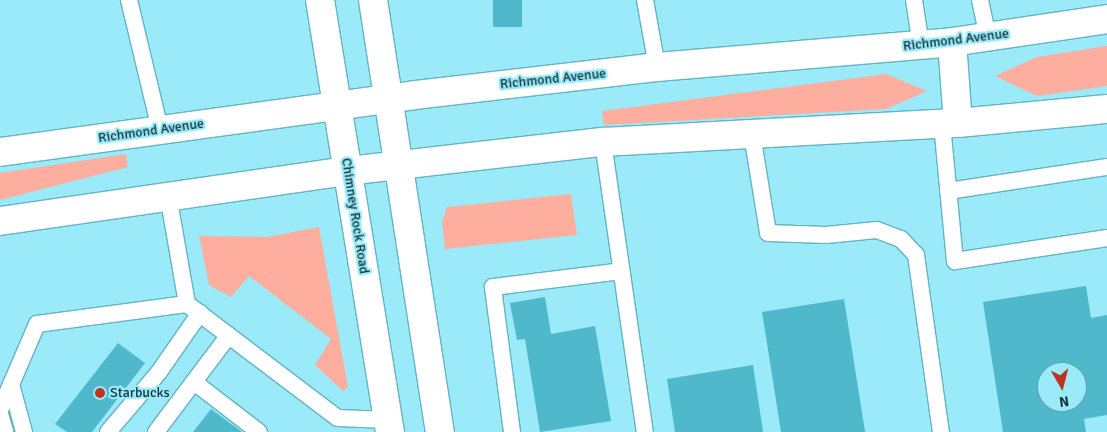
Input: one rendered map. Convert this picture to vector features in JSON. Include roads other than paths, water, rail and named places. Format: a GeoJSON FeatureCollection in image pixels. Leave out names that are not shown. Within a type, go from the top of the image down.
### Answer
{"type":"FeatureCollection","features":[{"type":"Feature","properties":{"kind":"main road","name":"Chimney Rock Road"},"geometry":{"type":"LineString","coordinates":[[320,0],[389,426]]}},
{"type":"Feature","properties":{"kind":"main road"},"geometry":{"type":"LineString","coordinates":[[373,0],[440,432]]}},
{"type":"Feature","properties":{"kind":"main road","name":"Richmond Avenue"},"geometry":{"type":"LineString","coordinates":[[0,152],[389,99],[657,67],[952,42],[1107,19]]}},
{"type":"Feature","properties":{"kind":"main road"},"geometry":{"type":"LineString","coordinates":[[950,124],[952,42]]}},
{"type":"Feature","properties":{"kind":"main road"},"geometry":{"type":"LineString","coordinates":[[0,221],[168,195],[398,164],[603,142],[950,124],[1107,109]]}},
{"type":"Feature","properties":{"kind":"lane"},"geometry":{"type":"LineString","coordinates":[[129,0],[160,129]]}},
{"type":"Feature","properties":{"kind":"lane"},"geometry":{"type":"LineString","coordinates":[[646,0],[657,67]]}},
{"type":"Feature","properties":{"kind":"lane"},"geometry":{"type":"LineString","coordinates":[[914,0],[921,44]]}},
{"type":"Feature","properties":{"kind":"lane"},"geometry":{"type":"LineString","coordinates":[[983,2],[988,37]]}},
{"type":"Feature","properties":{"kind":"lane"},"geometry":{"type":"LineString","coordinates":[[950,124],[948,191],[955,261],[1107,238]]}},
{"type":"Feature","properties":{"kind":"lane"},"geometry":{"type":"LineString","coordinates":[[752,134],[768,233],[826,235],[877,230],[901,239],[916,255],[941,432]]}},
{"type":"Feature","properties":{"kind":"lane"},"geometry":{"type":"LineString","coordinates":[[603,142],[645,432]]}},
{"type":"Feature","properties":{"kind":"lane"},"geometry":{"type":"LineString","coordinates":[[948,191],[1107,167]]}},
{"type":"Feature","properties":{"kind":"lane"},"geometry":{"type":"LineString","coordinates":[[168,195],[194,308],[338,418],[389,426]]}},
{"type":"Feature","properties":{"kind":"lane"},"geometry":{"type":"LineString","coordinates":[[512,432],[492,287],[621,271]]}},
{"type":"Feature","properties":{"kind":"lane"},"geometry":{"type":"LineString","coordinates":[[0,410],[37,324],[194,308]]}},
{"type":"Feature","properties":{"kind":"lane"},"geometry":{"type":"LineString","coordinates":[[108,432],[160,372],[194,308]]}},
{"type":"Feature","properties":{"kind":"lane"},"geometry":{"type":"LineString","coordinates":[[164,429],[194,382],[228,335]]}},
{"type":"Feature","properties":{"kind":"lane"},"geometry":{"type":"LineString","coordinates":[[194,382],[258,432]]}},
{"type":"Feature","properties":{"kind":"lane"},"geometry":{"type":"LineString","coordinates":[[11,384],[24,432]]}},
{"type":"Feature","properties":{"kind":"lane"},"geometry":{"type":"LineString","coordinates":[[0,414],[5,432]]}},
{"type":"Feature","properties":{"kind":"place","name":"Starbucks"},"geometry":{"type":"Point","coordinates":[100,393]}}]}
